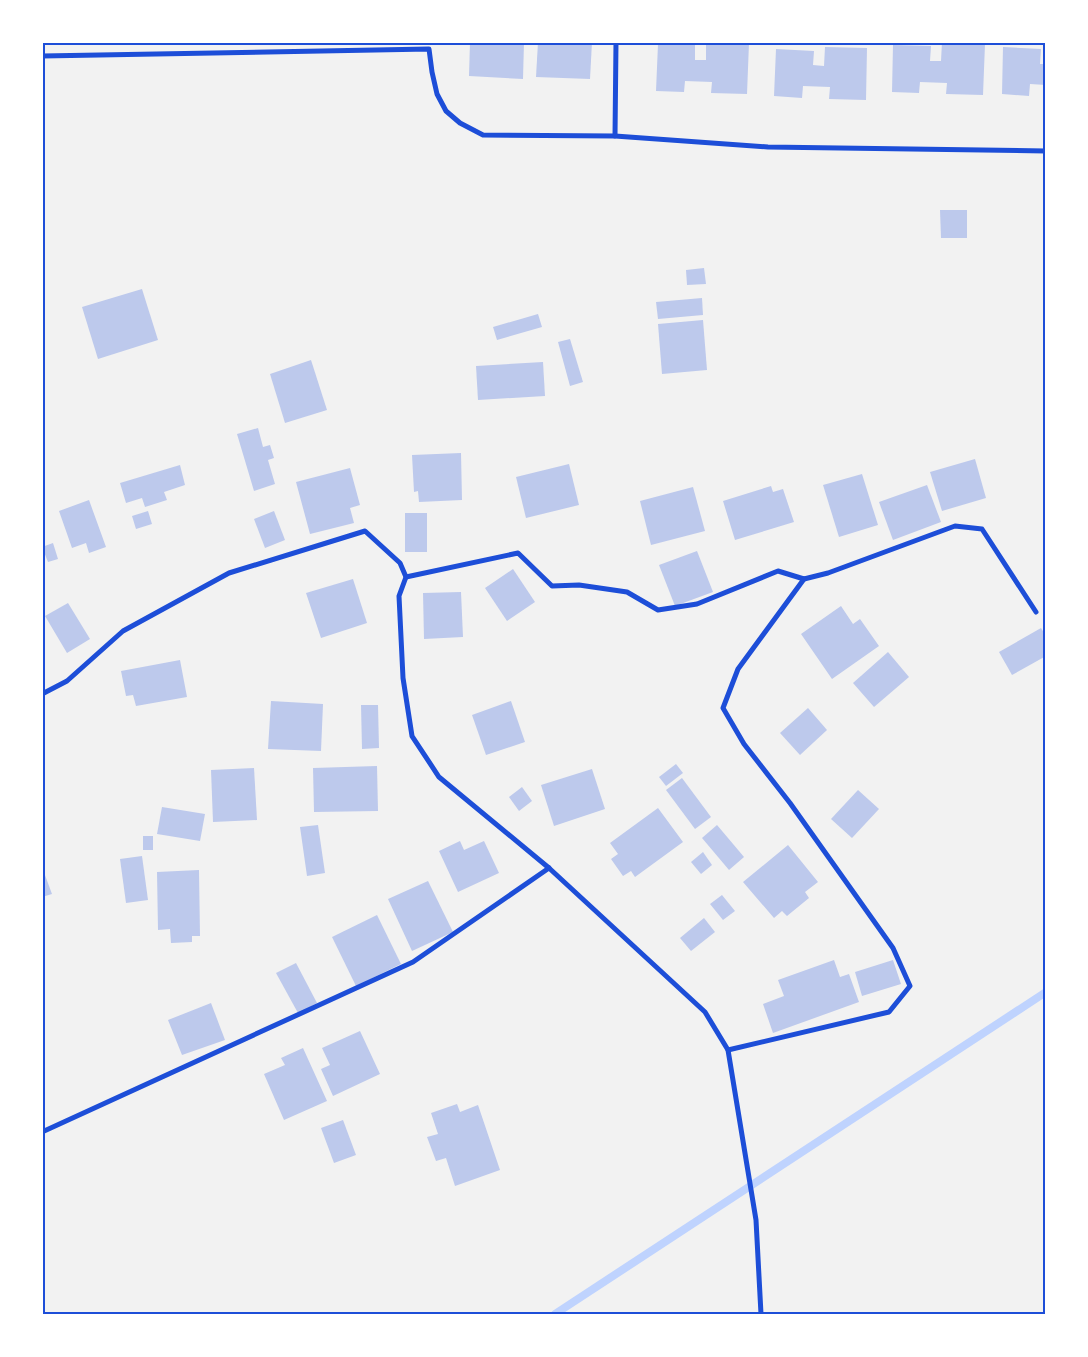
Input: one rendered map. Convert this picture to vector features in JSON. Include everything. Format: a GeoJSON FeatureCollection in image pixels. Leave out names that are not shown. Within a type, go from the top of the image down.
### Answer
{"type":"FeatureCollection","features":[{"type":"Feature","properties":{"kind":"street"},"geometry":{"type":"LineString","coordinates":[[616,42],[616,136]]}},
{"type":"Feature","properties":{"kind":"street"},"geometry":{"type":"LineString","coordinates":[[42,56],[429,49],[437,94],[446,111],[460,124],[483,135],[616,136],[768,147],[1046,151]]}},
{"type":"Feature","properties":{"kind":"street"},"geometry":{"type":"LineString","coordinates":[[406,577],[518,553],[552,586],[579,585],[627,592],[658,610],[697,604],[778,571],[804,579],[828,573],[954,526],[982,529],[1036,612]]}},
{"type":"Feature","properties":{"kind":"street"},"geometry":{"type":"LineString","coordinates":[[42,694],[67,681],[123,631],[229,573],[366,531],[400,563],[406,577],[399,596],[403,678],[412,736],[439,777],[549,868],[706,1012],[728,1050],[756,1220],[761,1314]]}},
{"type":"Feature","properties":{"kind":"street"},"geometry":{"type":"LineString","coordinates":[[728,1050],[889,1012],[910,986],[893,948],[790,803],[744,744],[724,708],[738,669],[804,579]]}},
{"type":"Feature","properties":{"kind":"street"},"geometry":{"type":"LineString","coordinates":[[42,1132],[413,962],[549,868]]}},
{"type":"Feature","properties":{"kind":"building"},"geometry":{"type":"Polygon","coordinates":[[[470,42],[524,42],[523,79],[469,76],[470,42]]]}},
{"type":"Feature","properties":{"kind":"building"},"geometry":{"type":"Polygon","coordinates":[[[538,42],[592,42],[590,79],[536,77],[538,42]]]}},
{"type":"Feature","properties":{"kind":"building"},"geometry":{"type":"Polygon","coordinates":[[[706,42],[749,43],[747,94],[711,93],[712,82],[685,81],[684,92],[656,91],[658,44],[695,45],[695,60],[706,60],[706,42]]]}},
{"type":"Feature","properties":{"kind":"building"},"geometry":{"type":"Polygon","coordinates":[[[942,42],[985,44],[983,95],[946,94],[947,83],[920,82],[919,93],[892,92],[893,45],[931,46],[930,61],[941,61],[942,42]]]}},
{"type":"Feature","properties":{"kind":"building"},"geometry":{"type":"Polygon","coordinates":[[[825,47],[867,48],[866,100],[829,99],[830,87],[803,86],[802,98],[774,96],[776,49],[814,51],[813,65],[824,66],[825,47]]]}},
{"type":"Feature","properties":{"kind":"building"},"geometry":{"type":"Polygon","coordinates":[[[1003,47],[1041,49],[1040,64],[1046,64],[1046,85],[1030,84],[1029,96],[1002,94],[1003,47]]]}},
{"type":"Feature","properties":{"kind":"building"},"geometry":{"type":"Polygon","coordinates":[[[940,210],[967,210],[967,238],[941,238],[940,210]]]}},
{"type":"Feature","properties":{"kind":"building"},"geometry":{"type":"Polygon","coordinates":[[[704,268],[706,284],[687,285],[686,270],[704,268]]]}},
{"type":"Feature","properties":{"kind":"building"},"geometry":{"type":"Polygon","coordinates":[[[142,289],[158,340],[98,359],[82,307],[142,289]]]}},
{"type":"Feature","properties":{"kind":"building"},"geometry":{"type":"Polygon","coordinates":[[[702,298],[703,315],[658,319],[656,302],[702,298]]]}},
{"type":"Feature","properties":{"kind":"building"},"geometry":{"type":"Polygon","coordinates":[[[538,314],[542,327],[497,340],[493,327],[538,314]]]}},
{"type":"Feature","properties":{"kind":"building"},"geometry":{"type":"Polygon","coordinates":[[[703,320],[707,370],[662,374],[658,324],[703,320]]]}},
{"type":"Feature","properties":{"kind":"building"},"geometry":{"type":"Polygon","coordinates":[[[570,339],[583,382],[570,386],[558,342],[570,339]]]}},
{"type":"Feature","properties":{"kind":"building"},"geometry":{"type":"Polygon","coordinates":[[[311,360],[327,410],[285,423],[270,374],[311,360]]]}},
{"type":"Feature","properties":{"kind":"building"},"geometry":{"type":"Polygon","coordinates":[[[543,362],[545,396],[478,400],[476,366],[543,362]]]}},
{"type":"Feature","properties":{"kind":"building"},"geometry":{"type":"Polygon","coordinates":[[[258,428],[263,447],[270,445],[274,458],[268,460],[275,484],[254,491],[237,434],[258,428]]]}},
{"type":"Feature","properties":{"kind":"building"},"geometry":{"type":"Polygon","coordinates":[[[461,453],[462,500],[419,502],[418,491],[414,492],[412,455],[461,453]]]}},
{"type":"Feature","properties":{"kind":"building"},"geometry":{"type":"Polygon","coordinates":[[[975,459],[986,498],[942,511],[930,472],[975,459]]]}},
{"type":"Feature","properties":{"kind":"building"},"geometry":{"type":"Polygon","coordinates":[[[569,464],[579,505],[526,518],[516,477],[569,464]]]}},
{"type":"Feature","properties":{"kind":"building"},"geometry":{"type":"Polygon","coordinates":[[[180,465],[185,485],[164,492],[167,500],[145,507],[142,498],[126,503],[120,483],[180,465]]]}},
{"type":"Feature","properties":{"kind":"building"},"geometry":{"type":"Polygon","coordinates":[[[350,468],[360,505],[350,508],[354,523],[310,534],[296,482],[350,468]]]}},
{"type":"Feature","properties":{"kind":"building"},"geometry":{"type":"Polygon","coordinates":[[[862,474],[878,525],[839,537],[823,485],[862,474]]]}},
{"type":"Feature","properties":{"kind":"building"},"geometry":{"type":"Polygon","coordinates":[[[927,485],[941,522],[893,540],[879,502],[927,485]]]}},
{"type":"Feature","properties":{"kind":"building"},"geometry":{"type":"Polygon","coordinates":[[[771,486],[773,492],[783,489],[794,522],[735,540],[723,501],[771,486]]]}},
{"type":"Feature","properties":{"kind":"building"},"geometry":{"type":"Polygon","coordinates":[[[693,487],[705,531],[651,545],[640,501],[693,487]]]}},
{"type":"Feature","properties":{"kind":"building"},"geometry":{"type":"Polygon","coordinates":[[[89,500],[106,547],[89,553],[86,543],[72,548],[59,511],[89,500]]]}},
{"type":"Feature","properties":{"kind":"building"},"geometry":{"type":"Polygon","coordinates":[[[148,511],[152,524],[136,529],[132,516],[148,511]]]}},
{"type":"Feature","properties":{"kind":"building"},"geometry":{"type":"Polygon","coordinates":[[[274,511],[285,540],[265,548],[254,519],[274,511]]]}},
{"type":"Feature","properties":{"kind":"building"},"geometry":{"type":"Polygon","coordinates":[[[405,513],[427,513],[427,552],[405,552],[405,513]]]}},
{"type":"Feature","properties":{"kind":"building"},"geometry":{"type":"Polygon","coordinates":[[[53,543],[58,559],[48,562],[42,547],[53,543]]]}},
{"type":"Feature","properties":{"kind":"building"},"geometry":{"type":"Polygon","coordinates":[[[697,551],[713,592],[675,606],[659,565],[697,551]]]}},
{"type":"Feature","properties":{"kind":"building"},"geometry":{"type":"Polygon","coordinates":[[[513,569],[535,602],[507,621],[485,588],[513,569]]]}},
{"type":"Feature","properties":{"kind":"building"},"geometry":{"type":"Polygon","coordinates":[[[353,579],[367,623],[321,638],[306,593],[353,579]]]}},
{"type":"Feature","properties":{"kind":"building"},"geometry":{"type":"Polygon","coordinates":[[[461,592],[463,637],[424,639],[423,593],[461,592]]]}},
{"type":"Feature","properties":{"kind":"building"},"geometry":{"type":"Polygon","coordinates":[[[68,603],[90,639],[67,653],[45,616],[68,603]]]}},
{"type":"Feature","properties":{"kind":"building"},"geometry":{"type":"Polygon","coordinates":[[[841,606],[853,624],[860,619],[879,646],[832,679],[801,634],[841,606]]]}},
{"type":"Feature","properties":{"kind":"building"},"geometry":{"type":"Polygon","coordinates":[[[1041,628],[1046,636],[1046,656],[1012,675],[999,652],[1041,628]]]}},
{"type":"Feature","properties":{"kind":"building"},"geometry":{"type":"Polygon","coordinates":[[[888,652],[909,677],[874,707],[853,683],[888,652]]]}},
{"type":"Feature","properties":{"kind":"building"},"geometry":{"type":"Polygon","coordinates":[[[180,660],[187,697],[136,706],[133,695],[126,696],[121,671],[180,660]]]}},
{"type":"Feature","properties":{"kind":"building"},"geometry":{"type":"Polygon","coordinates":[[[271,701],[323,704],[321,751],[268,749],[271,701]]]}},
{"type":"Feature","properties":{"kind":"building"},"geometry":{"type":"Polygon","coordinates":[[[511,701],[525,742],[486,755],[472,715],[511,701]]]}},
{"type":"Feature","properties":{"kind":"building"},"geometry":{"type":"Polygon","coordinates":[[[361,705],[378,705],[379,748],[362,749],[361,705]]]}},
{"type":"Feature","properties":{"kind":"building"},"geometry":{"type":"Polygon","coordinates":[[[808,708],[827,730],[800,755],[780,733],[808,708]]]}},
{"type":"Feature","properties":{"kind":"building"},"geometry":{"type":"Polygon","coordinates":[[[676,764],[683,773],[666,786],[659,777],[676,764]]]}},
{"type":"Feature","properties":{"kind":"building"},"geometry":{"type":"Polygon","coordinates":[[[377,766],[378,811],[314,812],[313,768],[377,766]]]}},
{"type":"Feature","properties":{"kind":"building"},"geometry":{"type":"Polygon","coordinates":[[[254,768],[257,820],[213,822],[211,770],[254,768]]]}},
{"type":"Feature","properties":{"kind":"building"},"geometry":{"type":"Polygon","coordinates":[[[592,769],[605,809],[554,826],[541,785],[592,769]]]}},
{"type":"Feature","properties":{"kind":"building"},"geometry":{"type":"Polygon","coordinates":[[[682,778],[711,817],[695,829],[666,790],[682,778]]]}},
{"type":"Feature","properties":{"kind":"building"},"geometry":{"type":"Polygon","coordinates":[[[522,787],[532,801],[519,811],[509,797],[522,787]]]}},
{"type":"Feature","properties":{"kind":"building"},"geometry":{"type":"Polygon","coordinates":[[[858,790],[879,809],[852,838],[831,819],[858,790]]]}},
{"type":"Feature","properties":{"kind":"building"},"geometry":{"type":"Polygon","coordinates":[[[162,807],[205,814],[200,841],[157,834],[162,807]]]}},
{"type":"Feature","properties":{"kind":"building"},"geometry":{"type":"Polygon","coordinates":[[[658,808],[683,842],[635,877],[631,871],[623,876],[611,859],[618,854],[610,843],[658,808]]]}},
{"type":"Feature","properties":{"kind":"building"},"geometry":{"type":"Polygon","coordinates":[[[318,825],[325,873],[307,876],[300,827],[318,825]]]}},
{"type":"Feature","properties":{"kind":"building"},"geometry":{"type":"Polygon","coordinates":[[[717,825],[744,857],[729,870],[702,838],[717,825]]]}},
{"type":"Feature","properties":{"kind":"building"},"geometry":{"type":"Polygon","coordinates":[[[143,836],[153,836],[153,850],[143,850],[143,836]]]}},
{"type":"Feature","properties":{"kind":"building"},"geometry":{"type":"Polygon","coordinates":[[[460,841],[464,850],[484,841],[499,873],[458,892],[439,851],[460,841]]]}},
{"type":"Feature","properties":{"kind":"building"},"geometry":{"type":"Polygon","coordinates":[[[788,845],[818,882],[805,892],[809,898],[787,916],[782,911],[774,918],[743,882],[788,845]]]}},
{"type":"Feature","properties":{"kind":"building"},"geometry":{"type":"Polygon","coordinates":[[[703,852],[712,865],[701,874],[691,862],[703,852]]]}},
{"type":"Feature","properties":{"kind":"building"},"geometry":{"type":"Polygon","coordinates":[[[142,856],[148,900],[126,903],[120,859],[142,856]]]}},
{"type":"Feature","properties":{"kind":"building"},"geometry":{"type":"Polygon","coordinates":[[[42,867],[52,894],[42,897],[42,867]]]}},
{"type":"Feature","properties":{"kind":"building"},"geometry":{"type":"Polygon","coordinates":[[[199,870],[200,936],[192,936],[192,942],[171,943],[170,929],[158,930],[157,872],[199,870]]]}},
{"type":"Feature","properties":{"kind":"building"},"geometry":{"type":"Polygon","coordinates":[[[428,881],[453,932],[412,951],[388,899],[428,881]]]}},
{"type":"Feature","properties":{"kind":"building"},"geometry":{"type":"Polygon","coordinates":[[[722,895],[735,911],[723,920],[710,904],[722,895]]]}},
{"type":"Feature","properties":{"kind":"building"},"geometry":{"type":"Polygon","coordinates":[[[377,915],[401,964],[356,986],[332,937],[377,915]]]}},
{"type":"Feature","properties":{"kind":"building"},"geometry":{"type":"Polygon","coordinates":[[[704,918],[715,932],[691,951],[680,938],[704,918]]]}},
{"type":"Feature","properties":{"kind":"building"},"geometry":{"type":"Polygon","coordinates":[[[834,960],[840,977],[849,974],[859,1002],[773,1033],[763,1004],[784,996],[778,980],[834,960]]]}},
{"type":"Feature","properties":{"kind":"building"},"geometry":{"type":"Polygon","coordinates":[[[893,960],[901,984],[862,996],[855,972],[893,960]]]}},
{"type":"Feature","properties":{"kind":"building"},"geometry":{"type":"Polygon","coordinates":[[[296,963],[317,1003],[298,1013],[276,973],[296,963]]]}},
{"type":"Feature","properties":{"kind":"building"},"geometry":{"type":"Polygon","coordinates":[[[211,1003],[225,1040],[182,1055],[168,1020],[211,1003]]]}},
{"type":"Feature","properties":{"kind":"building"},"geometry":{"type":"Polygon","coordinates":[[[360,1031],[380,1074],[333,1096],[321,1069],[330,1065],[322,1048],[360,1031]]]}},
{"type":"Feature","properties":{"kind":"building"},"geometry":{"type":"Polygon","coordinates":[[[303,1048],[327,1101],[284,1120],[264,1074],[285,1065],[281,1058],[303,1048]]]}},
{"type":"Feature","properties":{"kind":"building"},"geometry":{"type":"Polygon","coordinates":[[[457,1104],[460,1112],[478,1105],[500,1170],[455,1186],[446,1158],[436,1161],[427,1137],[438,1134],[431,1113],[457,1104]]]}},
{"type":"Feature","properties":{"kind":"building"},"geometry":{"type":"Polygon","coordinates":[[[343,1120],[356,1155],[334,1163],[321,1128],[343,1120]]]}},
{"type":"Feature","properties":{"kind":"waterway"},"geometry":{"type":"LineString","coordinates":[[555,1314],[1046,992]]}}]}
